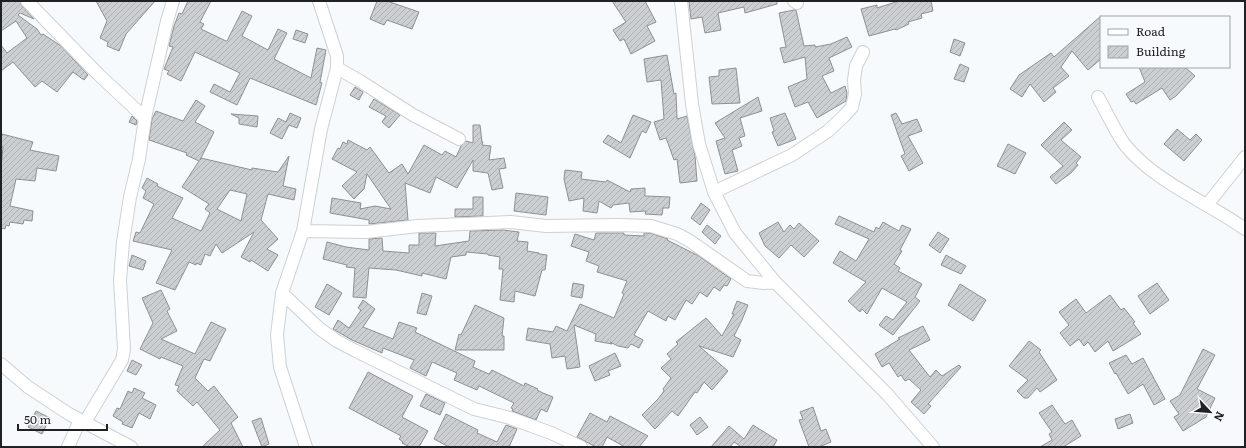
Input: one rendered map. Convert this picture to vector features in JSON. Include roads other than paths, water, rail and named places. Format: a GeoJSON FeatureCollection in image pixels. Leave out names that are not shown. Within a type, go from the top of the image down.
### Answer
{"type":"FeatureCollection","features":[{"type":"Feature","properties":{"kind":"street"},"geometry":{"type":"LineString","coordinates":[[27,1],[98,74],[145,118]]}},
{"type":"Feature","properties":{"kind":"street"},"geometry":{"type":"LineString","coordinates":[[68,447],[82,421],[122,360],[124,349],[120,280],[123,242],[130,197],[139,159],[145,118],[173,1]]}},
{"type":"Feature","properties":{"kind":"street"},"geometry":{"type":"LineString","coordinates":[[306,447],[280,367],[277,335],[282,293],[303,231],[321,129],[337,68],[337,56],[318,1]]}},
{"type":"Feature","properties":{"kind":"street"},"geometry":{"type":"LineString","coordinates":[[682,1],[690,89],[699,144],[714,192],[735,233],[775,282],[887,394],[933,447]]}},
{"type":"Feature","properties":{"kind":"street"},"geometry":{"type":"LineString","coordinates":[[714,192],[792,155],[828,130],[844,116],[852,107],[855,94],[854,80],[856,66],[863,52]]}},
{"type":"Feature","properties":{"kind":"street"},"geometry":{"type":"LineString","coordinates":[[337,68],[412,115],[459,139]]}},
{"type":"Feature","properties":{"kind":"street"},"geometry":{"type":"LineString","coordinates":[[1098,97],[1125,145],[1152,172],[1245,229]]}},
{"type":"Feature","properties":{"kind":"street"},"geometry":{"type":"LineString","coordinates":[[1207,205],[1245,157]]}},
{"type":"Feature","properties":{"kind":"street"},"geometry":{"type":"LineString","coordinates":[[303,231],[366,232],[418,226],[511,222],[546,226],[652,226],[677,234],[690,241],[748,281],[764,283],[775,282]]}},
{"type":"Feature","properties":{"kind":"street"},"geometry":{"type":"LineString","coordinates":[[282,293],[320,329],[337,341],[356,351],[474,409],[523,423],[551,433],[581,447]]}},
{"type":"Feature","properties":{"kind":"street"},"geometry":{"type":"LineString","coordinates":[[1,364],[28,387],[82,421],[131,447]]}}]}
